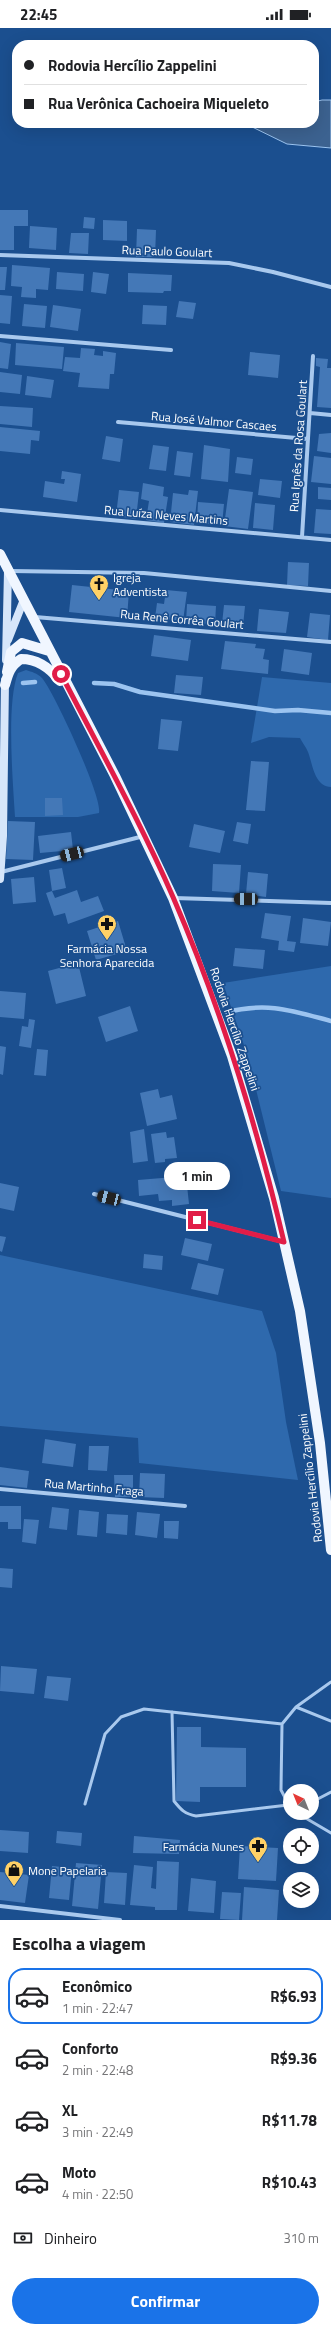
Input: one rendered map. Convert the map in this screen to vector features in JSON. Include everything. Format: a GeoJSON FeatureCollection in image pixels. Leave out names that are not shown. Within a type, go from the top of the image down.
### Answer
{"type":"FeatureCollection","features":[{"type":"Feature","properties":{"kind":"main road","name":"Rodovia Hercílio Zappelini"},"geometry":{"type":"LineString","coordinates":[[0,554],[23,602],[144,836],[174,898],[232,1056],[274,1198],[300,1311],[320,1443],[331,1550]]}},
{"type":"Feature","properties":{"kind":"main road"},"geometry":{"type":"LineString","coordinates":[[5,686],[9,659],[15,648],[26,644],[49,651]]}},
{"type":"Feature","properties":{"kind":"main road"},"geometry":{"type":"LineString","coordinates":[[5,686],[14,664],[21,659],[29,659],[38,662],[51,670],[73,698]]}},
{"type":"Feature","properties":{"kind":"street","name":"Rua Paulo Goulart"},"geometry":{"type":"LineString","coordinates":[[0,255],[229,263],[274,272],[331,287]]}},
{"type":"Feature","properties":{"kind":"street"},"geometry":{"type":"LineString","coordinates":[[0,336],[171,350]]}},
{"type":"Feature","properties":{"kind":"street","name":"Rua Ignês da Rosa Goulart"},"geometry":{"type":"LineString","coordinates":[[302,538],[313,356]]}},
{"type":"Feature","properties":{"kind":"street"},"geometry":{"type":"LineString","coordinates":[[310,413],[331,415]]}},
{"type":"Feature","properties":{"kind":"street","name":"Rua José Valmor Cascaes"},"geometry":{"type":"LineString","coordinates":[[118,422],[308,439]]}},
{"type":"Feature","properties":{"kind":"street","name":"Rua Luíza Neves Martins"},"geometry":{"type":"LineString","coordinates":[[0,510],[331,540]]}},
{"type":"Feature","properties":{"kind":"street"},"geometry":{"type":"LineString","coordinates":[[144,836],[0,876],[3,836],[2,757],[8,571],[144,573],[331,591]]}},
{"type":"Feature","properties":{"kind":"street"},"geometry":{"type":"LineString","coordinates":[[6,644],[23,602]]}},
{"type":"Feature","properties":{"kind":"street","name":"Rua Renê Corrêa Goulart"},"geometry":{"type":"LineString","coordinates":[[31,616],[331,642]]}},
{"type":"Feature","properties":{"kind":"street"},"geometry":{"type":"LineString","coordinates":[[174,898],[331,903]]}},
{"type":"Feature","properties":{"kind":"street"},"geometry":{"type":"LineString","coordinates":[[94,1194],[284,1242]]}},
{"type":"Feature","properties":{"kind":"street","name":"Rua Martinho Fraga"},"geometry":{"type":"LineString","coordinates":[[0,1489],[185,1506]]}},
{"type":"Feature","properties":{"kind":"street"},"geometry":{"type":"LineString","coordinates":[[0,1906],[120,1920]]}},
{"type":"Feature","properties":{"kind":"lane"},"geometry":{"type":"LineString","coordinates":[[283,1792],[282,1724],[296,1707],[331,1682]]}},
{"type":"Feature","properties":{"kind":"lane"},"geometry":{"type":"LineString","coordinates":[[296,1707],[331,1721]]}},
{"type":"Feature","properties":{"kind":"lane"},"geometry":{"type":"LineString","coordinates":[[85,1804],[105,1734],[121,1717],[144,1709],[282,1724]]}},
{"type":"Feature","properties":{"kind":"lane"},"geometry":{"type":"LineString","coordinates":[[172,1712],[174,1801],[180,1809],[188,1815],[196,1816],[283,1807]]}},
{"type":"Feature","properties":{"kind":"lane"},"geometry":{"type":"LineString","coordinates":[[319,1798],[331,1792]]}},
{"type":"Feature","properties":{"kind":"lane"},"geometry":{"type":"LineString","coordinates":[[309,1820],[331,1833]]}},
{"type":"Feature","properties":{"kind":"shaded area"},"geometry":{"type":"Polygon","coordinates":[[[331,100],[331,148],[287,144],[254,128],[319,128],[319,101],[331,100]]]}},
{"type":"Feature","properties":{"kind":"shaded area"},"geometry":{"type":"Polygon","coordinates":[[[26,670],[42,678],[57,703],[86,767],[98,803],[99,813],[78,817],[15,817],[11,743],[12,703],[14,686],[18,673],[26,670]]]}},
{"type":"Feature","properties":{"kind":"shaded area"},"geometry":{"type":"Polygon","coordinates":[[[262,677],[331,683],[331,787],[325,786],[318,779],[313,769],[308,752],[300,738],[269,737],[251,743],[262,677]]]}},
{"type":"Feature","properties":{"kind":"shaded area"},"geometry":{"type":"Polygon","coordinates":[[[331,966],[331,1198],[281,1191],[248,1057],[223,983],[331,966]]]}},
{"type":"Feature","properties":{"kind":"shaded area"},"geometry":{"type":"Polygon","coordinates":[[[0,1255],[262,1311],[276,1353],[286,1422],[298,1480],[139,1463],[138,1438],[0,1426],[0,1255]]]}},
{"type":"Feature","properties":{"kind":"building"},"geometry":{"type":"Polygon","coordinates":[[[0,210],[28,210],[28,226],[14,226],[14,250],[0,250],[0,210]]]}},
{"type":"Feature","properties":{"kind":"building"},"geometry":{"type":"Polygon","coordinates":[[[84,217],[95,218],[94,229],[83,228],[84,217]]]}},
{"type":"Feature","properties":{"kind":"building"},"geometry":{"type":"Polygon","coordinates":[[[103,220],[127,221],[127,241],[103,240],[103,220]]]}},
{"type":"Feature","properties":{"kind":"building"},"geometry":{"type":"Polygon","coordinates":[[[30,226],[57,228],[56,250],[29,248],[30,226]]]}},
{"type":"Feature","properties":{"kind":"building"},"geometry":{"type":"Polygon","coordinates":[[[137,229],[156,230],[155,257],[136,257],[137,229]]]}},
{"type":"Feature","properties":{"kind":"building"},"geometry":{"type":"Polygon","coordinates":[[[71,233],[89,233],[88,254],[69,253],[71,233]]]}},
{"type":"Feature","properties":{"kind":"building"},"geometry":{"type":"Polygon","coordinates":[[[12,265],[50,268],[48,290],[36,289],[36,298],[21,297],[22,287],[11,286],[12,265]]]}},
{"type":"Feature","properties":{"kind":"building"},"geometry":{"type":"Polygon","coordinates":[[[0,267],[7,267],[5,290],[0,290],[0,267]]]}},
{"type":"Feature","properties":{"kind":"building"},"geometry":{"type":"Polygon","coordinates":[[[57,272],[84,274],[83,291],[56,289],[57,272]]]}},
{"type":"Feature","properties":{"kind":"building"},"geometry":{"type":"Polygon","coordinates":[[[93,272],[109,274],[106,294],[91,292],[93,272]]]}},
{"type":"Feature","properties":{"kind":"building"},"geometry":{"type":"Polygon","coordinates":[[[128,273],[172,275],[171,291],[164,291],[163,293],[128,292],[128,273]]]}},
{"type":"Feature","properties":{"kind":"building"},"geometry":{"type":"Polygon","coordinates":[[[0,295],[12,296],[10,324],[0,323],[0,295]]]}},
{"type":"Feature","properties":{"kind":"building"},"geometry":{"type":"Polygon","coordinates":[[[179,301],[196,303],[193,319],[176,317],[179,301]]]}},
{"type":"Feature","properties":{"kind":"building"},"geometry":{"type":"Polygon","coordinates":[[[24,304],[47,306],[45,328],[22,326],[24,304]]]}},
{"type":"Feature","properties":{"kind":"building"},"geometry":{"type":"Polygon","coordinates":[[[53,305],[81,309],[78,331],[50,327],[53,305]]]}},
{"type":"Feature","properties":{"kind":"building"},"geometry":{"type":"Polygon","coordinates":[[[143,305],[167,306],[166,325],[142,324],[143,305]]]}},
{"type":"Feature","properties":{"kind":"building"},"geometry":{"type":"Polygon","coordinates":[[[0,342],[11,344],[8,369],[0,368],[0,342]]]}},
{"type":"Feature","properties":{"kind":"building"},"geometry":{"type":"Polygon","coordinates":[[[16,343],[64,347],[62,369],[15,365],[16,343]]]}},
{"type":"Feature","properties":{"kind":"building"},"geometry":{"type":"Polygon","coordinates":[[[81,348],[95,349],[94,355],[103,356],[103,351],[116,353],[114,374],[110,374],[109,389],[78,387],[80,373],[63,371],[65,357],[80,358],[81,348]]]}},
{"type":"Feature","properties":{"kind":"building"},"geometry":{"type":"Polygon","coordinates":[[[250,352],[280,355],[278,378],[248,375],[250,352]]]}},
{"type":"Feature","properties":{"kind":"building"},"geometry":{"type":"Polygon","coordinates":[[[316,358],[328,359],[327,368],[331,368],[331,408],[317,407],[320,367],[316,366],[316,358]]]}},
{"type":"Feature","properties":{"kind":"building"},"geometry":{"type":"Polygon","coordinates":[[[0,372],[22,375],[20,394],[0,392],[0,372]]]}},
{"type":"Feature","properties":{"kind":"building"},"geometry":{"type":"Polygon","coordinates":[[[27,376],[54,380],[51,398],[25,395],[27,376]]]}},
{"type":"Feature","properties":{"kind":"building"},"geometry":{"type":"Polygon","coordinates":[[[0,406],[33,408],[32,427],[0,424],[0,406]]]}},
{"type":"Feature","properties":{"kind":"building"},"geometry":{"type":"Polygon","coordinates":[[[0,427],[40,431],[39,441],[31,440],[30,454],[0,451],[0,427]]]}},
{"type":"Feature","properties":{"kind":"building"},"geometry":{"type":"Polygon","coordinates":[[[331,433],[331,453],[317,451],[319,434],[331,433]]]}},
{"type":"Feature","properties":{"kind":"building"},"geometry":{"type":"Polygon","coordinates":[[[106,436],[123,439],[120,462],[102,459],[106,436]]]}},
{"type":"Feature","properties":{"kind":"building"},"geometry":{"type":"Polygon","coordinates":[[[153,445],[169,447],[166,471],[149,469],[153,445]]]}},
{"type":"Feature","properties":{"kind":"building"},"geometry":{"type":"Polygon","coordinates":[[[204,445],[230,449],[228,482],[201,479],[204,445]]]}},
{"type":"Feature","properties":{"kind":"building"},"geometry":{"type":"Polygon","coordinates":[[[177,451],[193,453],[190,477],[174,475],[177,451]]]}},
{"type":"Feature","properties":{"kind":"building"},"geometry":{"type":"Polygon","coordinates":[[[314,456],[331,458],[331,484],[311,482],[314,456]]]}},
{"type":"Feature","properties":{"kind":"building"},"geometry":{"type":"Polygon","coordinates":[[[237,457],[253,459],[251,475],[235,473],[237,457]]]}},
{"type":"Feature","properties":{"kind":"building"},"geometry":{"type":"Polygon","coordinates":[[[62,471],[81,474],[77,502],[43,497],[45,481],[64,484],[65,479],[61,479],[62,471]]]}},
{"type":"Feature","properties":{"kind":"building"},"geometry":{"type":"Polygon","coordinates":[[[260,479],[282,481],[280,498],[258,495],[260,479]]]}},
{"type":"Feature","properties":{"kind":"building"},"geometry":{"type":"Polygon","coordinates":[[[143,483],[164,487],[163,496],[168,497],[164,523],[146,520],[149,501],[141,499],[143,483]]]}},
{"type":"Feature","properties":{"kind":"building"},"geometry":{"type":"Polygon","coordinates":[[[318,487],[331,488],[331,500],[318,499],[318,487]]]}},
{"type":"Feature","properties":{"kind":"building"},"geometry":{"type":"Polygon","coordinates":[[[229,489],[253,492],[248,529],[224,526],[229,489]]]}},
{"type":"Feature","properties":{"kind":"building"},"geometry":{"type":"Polygon","coordinates":[[[119,490],[139,492],[136,519],[116,516],[119,490]]]}},
{"type":"Feature","properties":{"kind":"building"},"geometry":{"type":"Polygon","coordinates":[[[189,490],[198,491],[194,525],[170,522],[173,493],[188,495],[189,490]]]}},
{"type":"Feature","properties":{"kind":"building"},"geometry":{"type":"Polygon","coordinates":[[[198,502],[224,504],[222,525],[197,523],[198,502]]]}},
{"type":"Feature","properties":{"kind":"building"},"geometry":{"type":"Polygon","coordinates":[[[255,503],[275,505],[273,530],[253,528],[255,503]]]}},
{"type":"Feature","properties":{"kind":"building"},"geometry":{"type":"Polygon","coordinates":[[[316,509],[331,510],[331,534],[314,533],[316,509]]]}},
{"type":"Feature","properties":{"kind":"building"},"geometry":{"type":"Polygon","coordinates":[[[288,562],[309,563],[308,586],[287,585],[288,562]]]}},
{"type":"Feature","properties":{"kind":"building","name":"Igreja Adventista"},"geometry":{"type":"Polygon","coordinates":[[[72,585],[129,591],[127,618],[69,612],[72,585]]]}},
{"type":"Feature","properties":{"kind":"building"},"geometry":{"type":"Polygon","coordinates":[[[166,590],[187,592],[183,621],[155,618],[157,603],[164,604],[166,590]]]}},
{"type":"Feature","properties":{"kind":"building"},"geometry":{"type":"Polygon","coordinates":[[[187,604],[216,606],[215,624],[186,623],[187,604]]]}},
{"type":"Feature","properties":{"kind":"building"},"geometry":{"type":"Polygon","coordinates":[[[224,605],[245,606],[243,626],[222,624],[224,605]]]}},
{"type":"Feature","properties":{"kind":"building"},"geometry":{"type":"Polygon","coordinates":[[[259,609],[289,612],[286,633],[257,631],[259,609]]]}},
{"type":"Feature","properties":{"kind":"building"},"geometry":{"type":"Polygon","coordinates":[[[310,613],[330,615],[328,640],[307,637],[310,613]]]}},
{"type":"Feature","properties":{"kind":"building"},"geometry":{"type":"Polygon","coordinates":[[[154,635],[191,640],[188,661],[151,656],[154,635]]]}},
{"type":"Feature","properties":{"kind":"building"},"geometry":{"type":"Polygon","coordinates":[[[225,641],[256,644],[255,648],[265,649],[263,659],[269,660],[268,674],[221,669],[225,641]]]}},
{"type":"Feature","properties":{"kind":"building"},"geometry":{"type":"Polygon","coordinates":[[[284,649],[312,653],[309,675],[281,671],[284,649]]]}},
{"type":"Feature","properties":{"kind":"building"},"geometry":{"type":"Polygon","coordinates":[[[176,675],[203,677],[201,695],[174,693],[176,675]]]}},
{"type":"Feature","properties":{"kind":"building"},"geometry":{"type":"Polygon","coordinates":[[[161,719],[182,721],[178,751],[158,749],[161,719]]]}},
{"type":"Feature","properties":{"kind":"building"},"geometry":{"type":"Polygon","coordinates":[[[251,761],[269,762],[265,811],[246,810],[251,761]]]}},
{"type":"Feature","properties":{"kind":"building"},"geometry":{"type":"Polygon","coordinates":[[[45,798],[62,798],[63,815],[45,816],[45,798]]]}},
{"type":"Feature","properties":{"kind":"building"},"geometry":{"type":"Polygon","coordinates":[[[8,821],[35,822],[33,860],[6,859],[8,821]]]}},
{"type":"Feature","properties":{"kind":"building"},"geometry":{"type":"Polygon","coordinates":[[[237,822],[251,824],[248,844],[233,841],[237,822]]]}},
{"type":"Feature","properties":{"kind":"building"},"geometry":{"type":"Polygon","coordinates":[[[194,824],[225,831],[220,853],[189,847],[194,824]]]}},
{"type":"Feature","properties":{"kind":"building"},"geometry":{"type":"Polygon","coordinates":[[[71,832],[73,850],[40,853],[38,836],[71,832]]]}},
{"type":"Feature","properties":{"kind":"building"},"geometry":{"type":"Polygon","coordinates":[[[213,864],[241,865],[239,893],[212,891],[213,864]]]}},
{"type":"Feature","properties":{"kind":"building"},"geometry":{"type":"Polygon","coordinates":[[[62,868],[66,888],[52,891],[49,870],[62,868]]]}},
{"type":"Feature","properties":{"kind":"building"},"geometry":{"type":"Polygon","coordinates":[[[248,872],[268,874],[266,897],[246,894],[248,872]]]}},
{"type":"Feature","properties":{"kind":"building"},"geometry":{"type":"Polygon","coordinates":[[[34,877],[36,902],[13,904],[11,879],[34,877]]]}},
{"type":"Feature","properties":{"kind":"building"},"geometry":{"type":"Polygon","coordinates":[[[77,890],[81,902],[98,896],[104,911],[68,924],[65,913],[54,916],[46,893],[52,891],[55,898],[77,890]]]}},
{"type":"Feature","properties":{"kind":"building"},"geometry":{"type":"Polygon","coordinates":[[[265,913],[291,916],[287,941],[296,942],[294,952],[278,950],[279,941],[261,938],[265,913]]]}},
{"type":"Feature","properties":{"kind":"building"},"geometry":{"type":"Polygon","coordinates":[[[303,918],[331,922],[328,946],[300,943],[303,918]]]}},
{"type":"Feature","properties":{"kind":"building","name":"Farmácia Nossa Senhora Aparecida"},"geometry":{"type":"Polygon","coordinates":[[[118,921],[127,951],[96,960],[87,931],[118,921]]]}},
{"type":"Feature","properties":{"kind":"building"},"geometry":{"type":"Polygon","coordinates":[[[235,948],[265,950],[263,969],[233,966],[235,948]]]}},
{"type":"Feature","properties":{"kind":"building"},"geometry":{"type":"Polygon","coordinates":[[[78,963],[86,996],[56,1004],[48,971],[78,963]]]}},
{"type":"Feature","properties":{"kind":"building"},"geometry":{"type":"Polygon","coordinates":[[[0,991],[26,993],[24,1019],[0,1017],[0,991]]]}},
{"type":"Feature","properties":{"kind":"building"},"geometry":{"type":"Polygon","coordinates":[[[130,1006],[138,1031],[106,1042],[98,1017],[130,1006]]]}},
{"type":"Feature","properties":{"kind":"building"},"geometry":{"type":"Polygon","coordinates":[[[29,1019],[35,1020],[31,1048],[19,1046],[22,1026],[28,1027],[29,1019]]]}},
{"type":"Feature","properties":{"kind":"building"},"geometry":{"type":"Polygon","coordinates":[[[0,1046],[6,1047],[3,1075],[0,1074],[0,1046]]]}},
{"type":"Feature","properties":{"kind":"building"},"geometry":{"type":"Polygon","coordinates":[[[37,1049],[48,1050],[46,1076],[34,1075],[37,1049]]]}},
{"type":"Feature","properties":{"kind":"building"},"geometry":{"type":"Polygon","coordinates":[[[158,1089],[160,1098],[172,1095],[177,1119],[147,1126],[140,1093],[158,1089]]]}},
{"type":"Feature","properties":{"kind":"building"},"geometry":{"type":"Polygon","coordinates":[[[144,1129],[148,1161],[133,1163],[130,1132],[144,1129]]]}},
{"type":"Feature","properties":{"kind":"building"},"geometry":{"type":"Polygon","coordinates":[[[166,1132],[167,1138],[174,1137],[177,1158],[165,1159],[165,1162],[155,1163],[151,1134],[166,1132]]]}},
{"type":"Feature","properties":{"kind":"building"},"geometry":{"type":"Polygon","coordinates":[[[186,1176],[189,1204],[172,1206],[172,1200],[159,1201],[158,1194],[139,1196],[138,1180],[186,1176]]]}},
{"type":"Feature","properties":{"kind":"building"},"geometry":{"type":"Polygon","coordinates":[[[0,1183],[19,1187],[14,1211],[0,1208],[0,1183]]]}},
{"type":"Feature","properties":{"kind":"building"},"geometry":{"type":"Polygon","coordinates":[[[0,1236],[6,1237],[2,1252],[0,1251],[0,1236]]]}},
{"type":"Feature","properties":{"kind":"building"},"geometry":{"type":"Polygon","coordinates":[[[185,1238],[212,1244],[208,1261],[181,1255],[185,1238]]]}},
{"type":"Feature","properties":{"kind":"building"},"geometry":{"type":"Polygon","coordinates":[[[144,1254],[163,1256],[162,1270],[143,1268],[144,1254]]]}},
{"type":"Feature","properties":{"kind":"building"},"geometry":{"type":"Polygon","coordinates":[[[198,1263],[224,1269],[218,1295],[191,1289],[198,1263]]]}},
{"type":"Feature","properties":{"kind":"building"},"geometry":{"type":"Polygon","coordinates":[[[45,1439],[76,1444],[73,1467],[42,1463],[45,1439]]]}},
{"type":"Feature","properties":{"kind":"building"},"geometry":{"type":"Polygon","coordinates":[[[89,1446],[109,1446],[107,1471],[88,1470],[89,1446]]]}},
{"type":"Feature","properties":{"kind":"building"},"geometry":{"type":"Polygon","coordinates":[[[0,1467],[29,1471],[27,1488],[0,1485],[0,1467]]]}},
{"type":"Feature","properties":{"kind":"building"},"geometry":{"type":"Polygon","coordinates":[[[140,1473],[165,1474],[164,1498],[139,1497],[140,1473]]]}},
{"type":"Feature","properties":{"kind":"building"},"geometry":{"type":"Polygon","coordinates":[[[114,1475],[133,1475],[133,1497],[115,1497],[114,1475]]]}},
{"type":"Feature","properties":{"kind":"building"},"geometry":{"type":"Polygon","coordinates":[[[0,1506],[21,1506],[21,1529],[8,1529],[8,1522],[0,1522],[0,1506]]]}},
{"type":"Feature","properties":{"kind":"building"},"geometry":{"type":"Polygon","coordinates":[[[52,1507],[69,1509],[67,1530],[49,1528],[52,1507]]]}},
{"type":"Feature","properties":{"kind":"building"},"geometry":{"type":"Polygon","coordinates":[[[79,1510],[99,1512],[97,1537],[77,1535],[79,1510]]]}},
{"type":"Feature","properties":{"kind":"building"},"geometry":{"type":"Polygon","coordinates":[[[137,1512],[160,1514],[157,1538],[135,1535],[137,1512]]]}},
{"type":"Feature","properties":{"kind":"building"},"geometry":{"type":"Polygon","coordinates":[[[107,1514],[128,1515],[127,1535],[106,1533],[107,1514]]]}},
{"type":"Feature","properties":{"kind":"building"},"geometry":{"type":"Polygon","coordinates":[[[24,1519],[39,1520],[36,1544],[22,1542],[24,1519]]]}},
{"type":"Feature","properties":{"kind":"building"},"geometry":{"type":"Polygon","coordinates":[[[164,1521],[179,1521],[178,1539],[164,1538],[164,1521]]]}},
{"type":"Feature","properties":{"kind":"building"},"geometry":{"type":"Polygon","coordinates":[[[0,1568],[13,1569],[12,1588],[0,1587],[0,1568]]]}},
{"type":"Feature","properties":{"kind":"building"},"geometry":{"type":"Polygon","coordinates":[[[1,1666],[37,1669],[34,1694],[0,1691],[1,1666]]]}},
{"type":"Feature","properties":{"kind":"building"},"geometry":{"type":"Polygon","coordinates":[[[47,1676],[71,1678],[68,1701],[44,1698],[47,1676]]]}},
{"type":"Feature","properties":{"kind":"building"},"geometry":{"type":"Polygon","coordinates":[[[177,1727],[201,1727],[201,1747],[246,1748],[246,1787],[200,1787],[200,1802],[176,1801],[177,1727]]]}},
{"type":"Feature","properties":{"kind":"building"},"geometry":{"type":"Polygon","coordinates":[[[0,1830],[29,1832],[28,1853],[0,1851],[0,1830]]]}},
{"type":"Feature","properties":{"kind":"building"},"geometry":{"type":"Polygon","coordinates":[[[57,1831],[82,1833],[81,1846],[56,1843],[57,1831]]]}},
{"type":"Feature","properties":{"kind":"building"},"geometry":{"type":"Polygon","coordinates":[[[134,1836],[180,1840],[179,1854],[133,1853],[134,1836]]]}},
{"type":"Feature","properties":{"kind":"building","name":"Farmácia Nunes"},"geometry":{"type":"Polygon","coordinates":[[[240,1846],[278,1848],[276,1881],[238,1879],[240,1846]]]}},
{"type":"Feature","properties":{"kind":"building"},"geometry":{"type":"Polygon","coordinates":[[[157,1861],[179,1862],[177,1910],[155,1910],[155,1907],[130,1905],[134,1865],[153,1867],[151,1888],[156,1889],[157,1861]]]}},
{"type":"Feature","properties":{"kind":"building"},"geometry":{"type":"Polygon","coordinates":[[[76,1863],[102,1865],[98,1909],[72,1906],[76,1863]]]}},
{"type":"Feature","properties":{"kind":"building"},"geometry":{"type":"Polygon","coordinates":[[[52,1866],[72,1868],[69,1900],[49,1898],[52,1866]]]}},
{"type":"Feature","properties":{"kind":"building","name":"Mone Papelaria"},"geometry":{"type":"Polygon","coordinates":[[[0,1872],[29,1875],[25,1903],[0,1900],[0,1872]]]}},
{"type":"Feature","properties":{"kind":"building"},"geometry":{"type":"Polygon","coordinates":[[[106,1872],[127,1873],[125,1905],[104,1903],[106,1872]]]}},
{"type":"Feature","properties":{"kind":"building"},"geometry":{"type":"Polygon","coordinates":[[[191,1878],[216,1881],[214,1913],[188,1911],[191,1878]]]}},
{"type":"Feature","properties":{"kind":"building"},"geometry":{"type":"Polygon","coordinates":[[[244,1887],[279,1890],[277,1920],[242,1920],[244,1887]]]}},
{"type":"Feature","properties":{"kind":"building"},"geometry":{"type":"Polygon","coordinates":[[[222,1892],[241,1893],[239,1920],[220,1919],[222,1892]]]}},
{"type":"Feature","properties":{"kind":"waterway"},"geometry":{"type":"LineString","coordinates":[[23,683],[35,682]]}},
{"type":"Feature","properties":{"kind":"waterway"},"geometry":{"type":"LineString","coordinates":[[94,683],[114,684],[140,692],[275,711],[298,710],[331,713]]}},
{"type":"Feature","properties":{"kind":"waterway"},"geometry":{"type":"LineString","coordinates":[[226,1012],[254,1008],[279,1009],[331,1021]]}},
{"type":"Feature","properties":{"kind":"place","name":"Igreja Adventista"},"geometry":{"type":"Point","coordinates":[99,601]}},
{"type":"Feature","properties":{"kind":"place","name":"Farmácia Nossa Senhora Aparecida"},"geometry":{"type":"Point","coordinates":[107,941]}},
{"type":"Feature","properties":{"kind":"place","name":"Farmácia Nunes"},"geometry":{"type":"Point","coordinates":[258,1863]}},
{"type":"Feature","properties":{"kind":"place","name":"Mone Papelaria"},"geometry":{"type":"Point","coordinates":[14,1887]}},
{"type":"Feature","properties":{"kind":"route"},"geometry":{"type":"LineString","coordinates":[[61,674],[115,776],[174,898],[232,1056],[274,1198],[284,1242],[197,1220]]}}]}
